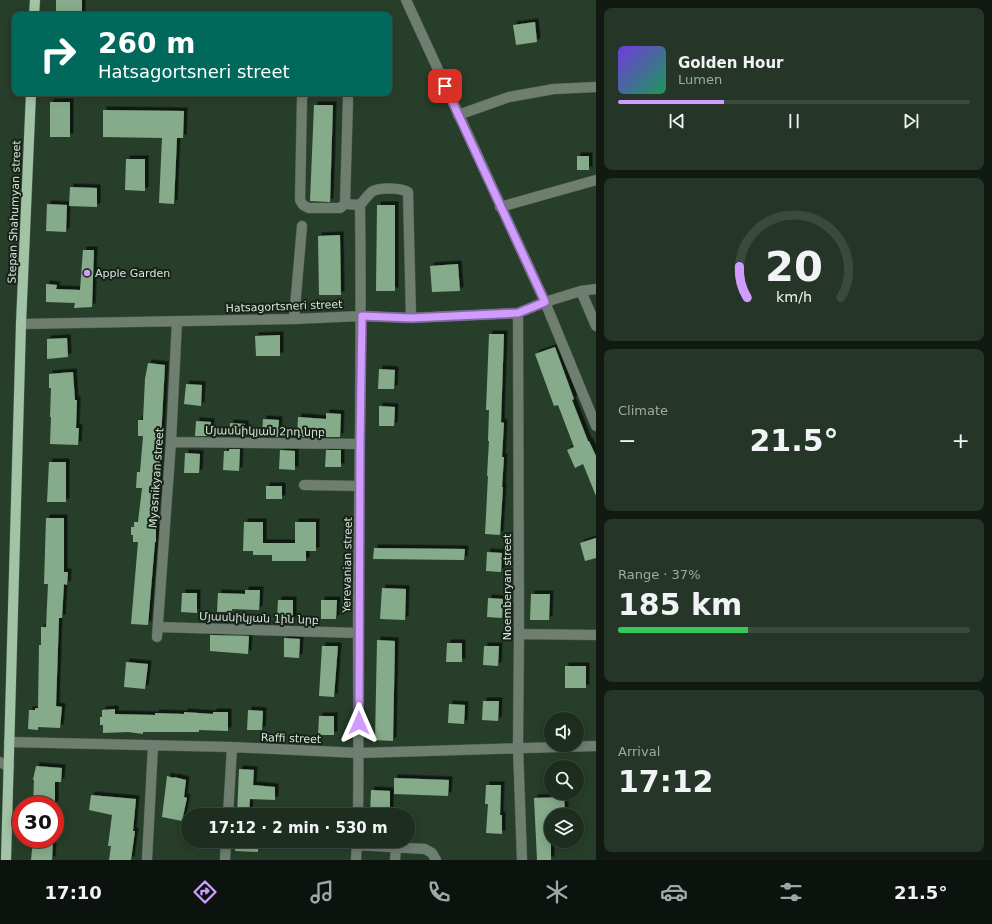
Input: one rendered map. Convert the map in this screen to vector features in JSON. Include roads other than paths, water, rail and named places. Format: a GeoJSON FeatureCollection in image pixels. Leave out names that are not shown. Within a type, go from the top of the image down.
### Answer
{"type":"FeatureCollection","features":[{"type":"Feature","properties":{"kind":"main road"},"geometry":{"type":"LineString","coordinates":[[34,12],[35,0]]}},
{"type":"Feature","properties":{"kind":"main road","name":"Stepan Shahumyan street"},"geometry":{"type":"LineString","coordinates":[[6,860],[5,765],[9,742],[21,324],[31,96]]}},
{"type":"Feature","properties":{"kind":"street"},"geometry":{"type":"LineString","coordinates":[[406,0],[545,302],[596,426]]}},
{"type":"Feature","properties":{"kind":"street"},"geometry":{"type":"LineString","coordinates":[[458,115],[509,97],[554,89],[596,87]]}},
{"type":"Feature","properties":{"kind":"street"},"geometry":{"type":"LineString","coordinates":[[303,96],[300,200],[303,205],[309,208],[340,208],[345,204],[360,205],[373,191],[384,189],[403,189],[408,192],[411,318]]}},
{"type":"Feature","properties":{"kind":"street"},"geometry":{"type":"LineString","coordinates":[[345,204],[348,96]]}},
{"type":"Feature","properties":{"kind":"street"},"geometry":{"type":"LineString","coordinates":[[500,207],[596,180]]}},
{"type":"Feature","properties":{"kind":"street","name":"Yerevanian street"},"geometry":{"type":"LineString","coordinates":[[358,808],[358,634],[362,316],[360,205]]}},
{"type":"Feature","properties":{"kind":"street"},"geometry":{"type":"LineString","coordinates":[[294,319],[302,226]]}},
{"type":"Feature","properties":{"kind":"street","name":"Hatsagortsneri street"},"geometry":{"type":"LineString","coordinates":[[21,324],[294,319],[362,316],[411,318],[518,313],[545,302],[580,291],[596,289]]}},
{"type":"Feature","properties":{"kind":"street"},"geometry":{"type":"LineString","coordinates":[[580,291],[596,326]]}},
{"type":"Feature","properties":{"kind":"street","name":"Noemberyan street"},"geometry":{"type":"LineString","coordinates":[[518,313],[520,634],[518,747],[522,860]]}},
{"type":"Feature","properties":{"kind":"street","name":"Myasnikyan street"},"geometry":{"type":"LineString","coordinates":[[157,637],[171,442],[177,321]]}},
{"type":"Feature","properties":{"kind":"street","name":"Մյասնիկյան 2րդ նրբ"},"geometry":{"type":"LineString","coordinates":[[171,442],[360,444]]}},
{"type":"Feature","properties":{"kind":"street"},"geometry":{"type":"LineString","coordinates":[[304,485],[360,486]]}},
{"type":"Feature","properties":{"kind":"street","name":"Մյասնիկյան 1ին նրբ"},"geometry":{"type":"LineString","coordinates":[[158,626],[358,634]]}},
{"type":"Feature","properties":{"kind":"street"},"geometry":{"type":"LineString","coordinates":[[520,634],[596,635]]}},
{"type":"Feature","properties":{"kind":"street","name":"Raffi street"},"geometry":{"type":"LineString","coordinates":[[9,742],[232,747],[359,753],[518,747],[596,746]]}},
{"type":"Feature","properties":{"kind":"street"},"geometry":{"type":"LineString","coordinates":[[147,860],[152,746]]}},
{"type":"Feature","properties":{"kind":"street"},"geometry":{"type":"LineString","coordinates":[[228,808],[232,747]]}},
{"type":"Feature","properties":{"kind":"street"},"geometry":{"type":"LineString","coordinates":[[225,860],[226,848]]}},
{"type":"Feature","properties":{"kind":"street"},"geometry":{"type":"LineString","coordinates":[[356,860],[357,848]]}},
{"type":"Feature","properties":{"kind":"street"},"geometry":{"type":"LineString","coordinates":[[395,860],[396,848],[425,849],[432,853],[436,860]]}},
{"type":"Feature","properties":{"kind":"place","name":"Apple Garden"},"geometry":{"type":"Point","coordinates":[87,273]}}]}
